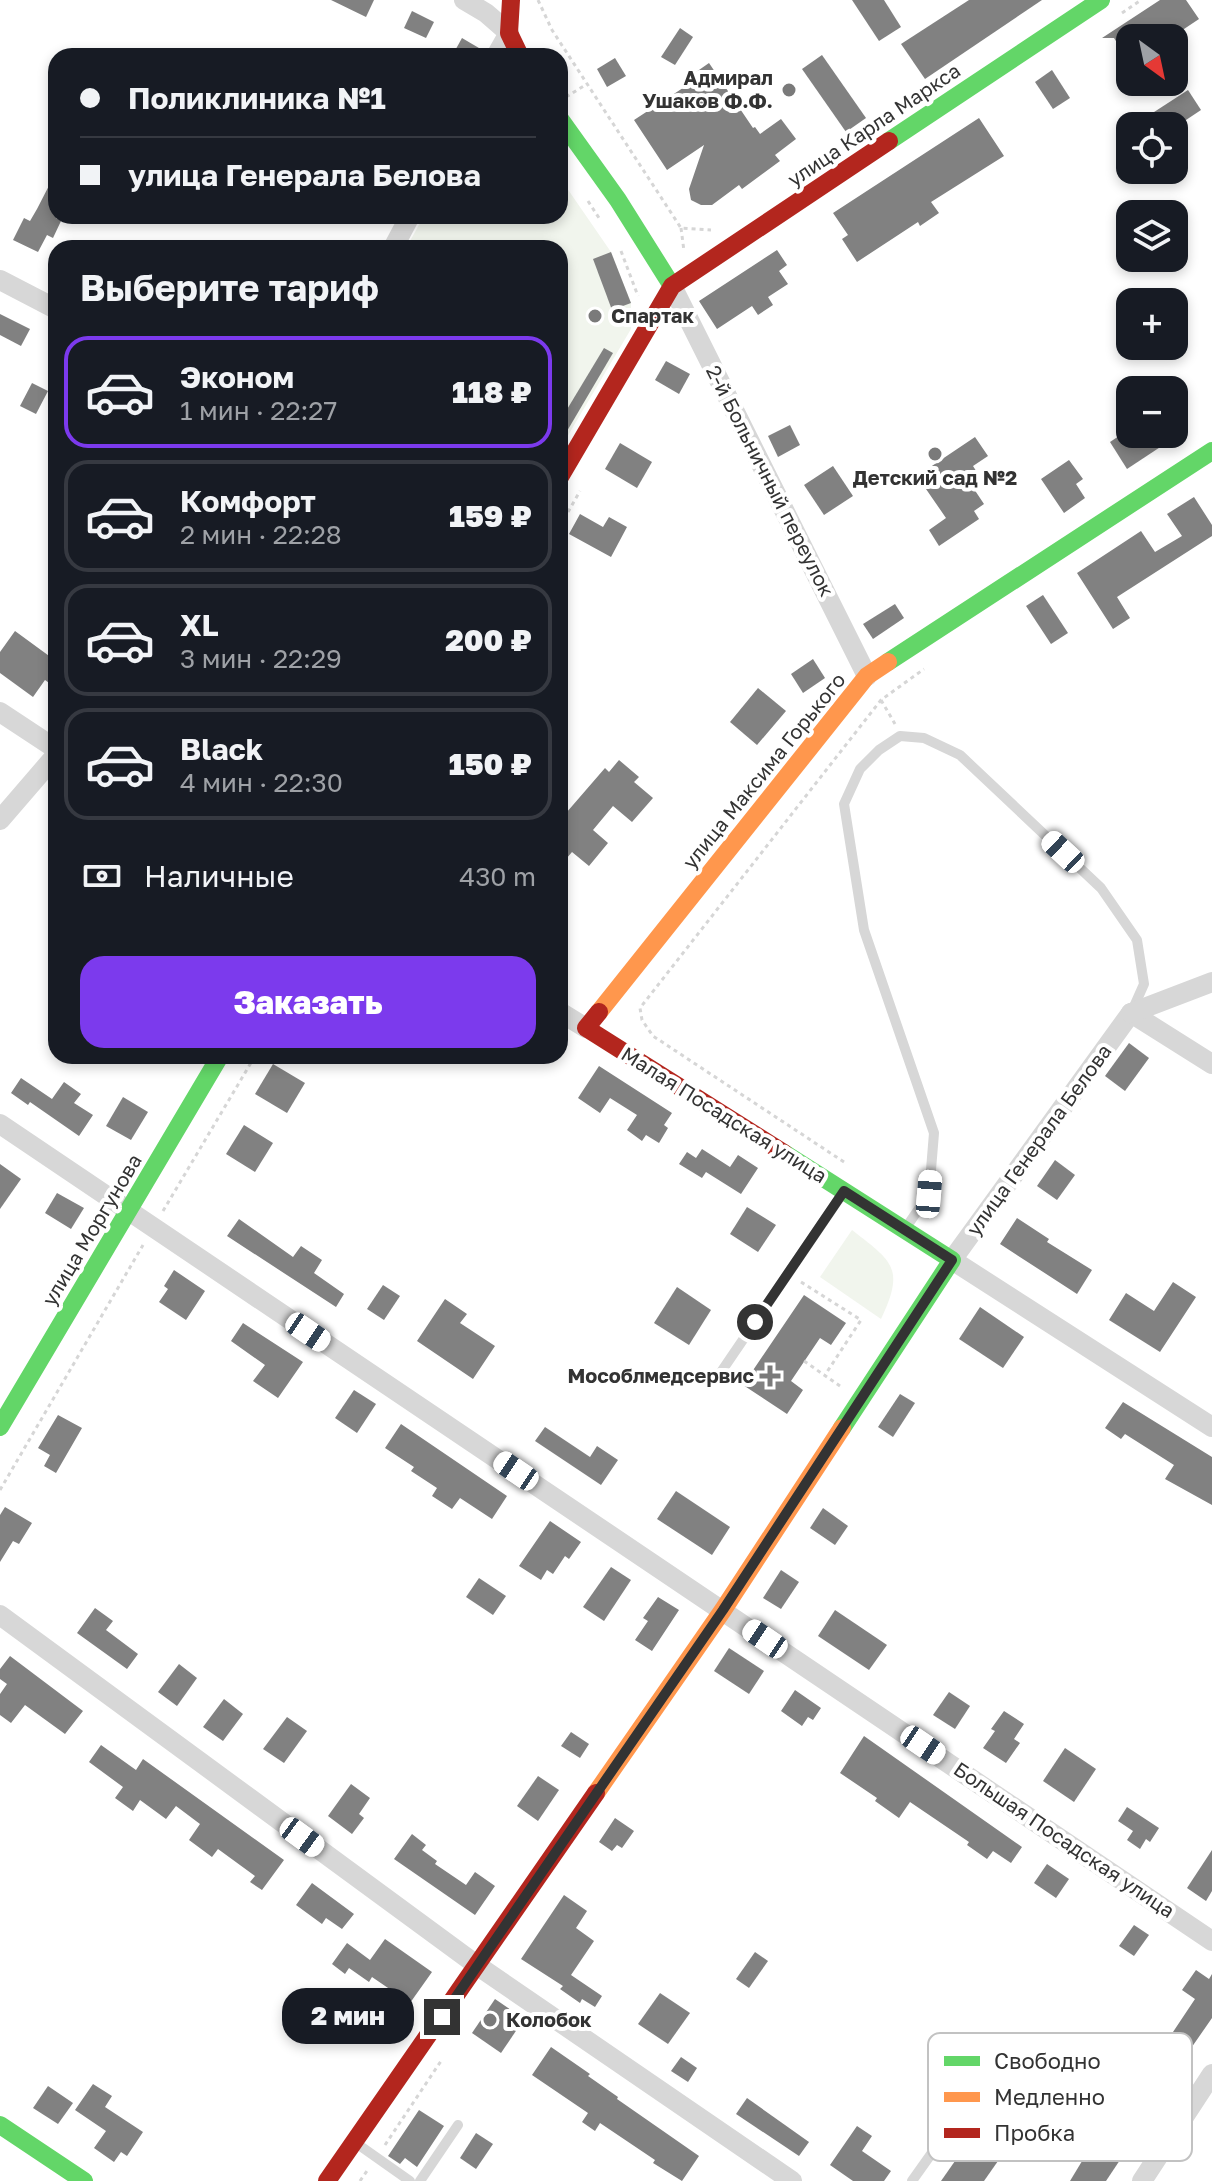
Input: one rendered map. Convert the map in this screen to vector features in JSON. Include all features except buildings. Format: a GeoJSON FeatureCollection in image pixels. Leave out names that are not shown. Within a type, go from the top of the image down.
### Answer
{"type":"FeatureCollection","features":[{"type":"Feature","properties":{"kind":"main road"},"geometry":{"type":"LineString","coordinates":[[511,0],[509,33],[516,48]]}},
{"type":"Feature","properties":{"kind":"main road","name":"улица Карла Маркса"},"geometry":{"type":"LineString","coordinates":[[672,286],[1101,0]]}},
{"type":"Feature","properties":{"kind":"main road"},"geometry":{"type":"LineString","coordinates":[[568,130],[618,200],[672,286],[568,463]]}},
{"type":"Feature","properties":{"kind":"main road","name":"улица Максима Горького"},"geometry":{"type":"LineString","coordinates":[[586,1028],[867,676],[1212,451]]}},
{"type":"Feature","properties":{"kind":"main road","name":"Малая Посадская улица"},"geometry":{"type":"LineString","coordinates":[[586,1028],[952,1260]]}},
{"type":"Feature","properties":{"kind":"main road","name":"улица Моргунова"},"geometry":{"type":"LineString","coordinates":[[0,1427],[215,1064]]}},
{"type":"Feature","properties":{"kind":"main road","name":"улица Генерала Белова"},"geometry":{"type":"LineString","coordinates":[[327,2181],[723,1610],[952,1260]]}},
{"type":"Feature","properties":{"kind":"main road"},"geometry":{"type":"LineString","coordinates":[[0,2125],[84,2181]]}},
{"type":"Feature","properties":{"kind":"street"},"geometry":{"type":"LineString","coordinates":[[464,0],[486,13],[509,33],[501,48]]}},
{"type":"Feature","properties":{"kind":"street"},"geometry":{"type":"LineString","coordinates":[[0,280],[48,305]]}},
{"type":"Feature","properties":{"kind":"street","name":"2-й Больничный переулок"},"geometry":{"type":"LineString","coordinates":[[672,286],[867,676]]}},
{"type":"Feature","properties":{"kind":"street"},"geometry":{"type":"LineString","coordinates":[[0,712],[48,746]]}},
{"type":"Feature","properties":{"kind":"street"},"geometry":{"type":"LineString","coordinates":[[0,820],[48,762]]}},
{"type":"Feature","properties":{"kind":"street"},"geometry":{"type":"LineString","coordinates":[[1131,1013],[1212,982]]}},
{"type":"Feature","properties":{"kind":"street"},"geometry":{"type":"LineString","coordinates":[[1131,1013],[1212,1064]]}},
{"type":"Feature","properties":{"kind":"street","name":"улица Генерала Белова"},"geometry":{"type":"LineString","coordinates":[[952,1260],[1131,1013]]}},
{"type":"Feature","properties":{"kind":"street","name":"Малая Посадская улица"},"geometry":{"type":"LineString","coordinates":[[568,1017],[586,1028]]}},
{"type":"Feature","properties":{"kind":"street","name":"Большая Посадская улица"},"geometry":{"type":"LineString","coordinates":[[0,1124],[1212,1941]]}},
{"type":"Feature","properties":{"kind":"street","name":"Малая Посадская улица"},"geometry":{"type":"LineString","coordinates":[[952,1260],[1212,1427]]}},
{"type":"Feature","properties":{"kind":"street"},"geometry":{"type":"LineString","coordinates":[[0,1615],[478,1966],[792,2181]]}},
{"type":"Feature","properties":{"kind":"street"},"geometry":{"type":"LineString","coordinates":[[1192,2105],[1212,2074]]}},
{"type":"Feature","properties":{"kind":"street"},"geometry":{"type":"LineString","coordinates":[[1142,2181],[1155,2161]]}},
{"type":"Feature","properties":{"kind":"lane"},"geometry":{"type":"LineString","coordinates":[[905,1230],[929,1194],[934,1133],[864,930],[844,804],[860,769],[879,750],[900,736],[924,738],[960,755],[1101,888],[1137,940],[1144,984],[1131,1013]]}},
{"type":"Feature","properties":{"kind":"lane"},"geometry":{"type":"LineString","coordinates":[[719,1375],[844,1191]]}},
{"type":"Feature","properties":{"kind":"lane"},"geometry":{"type":"LineString","coordinates":[[420,2181],[458,2125]]}},
{"type":"Feature","properties":{"kind":"lane"},"geometry":{"type":"LineString","coordinates":[[355,2142],[410,2181]]}},
{"type":"Feature","properties":{"kind":"lane"},"geometry":{"type":"LineString","coordinates":[[912,2181],[928,2158]]}},
{"type":"Feature","properties":{"kind":"path"},"geometry":{"type":"LineString","coordinates":[[538,0],[564,48]]}},
{"type":"Feature","properties":{"kind":"path"},"geometry":{"type":"LineString","coordinates":[[1115,18],[1141,0]]}},
{"type":"Feature","properties":{"kind":"path"},"geometry":{"type":"LineString","coordinates":[[568,55],[681,228],[714,230]]}},
{"type":"Feature","properties":{"kind":"path"},"geometry":{"type":"LineString","coordinates":[[568,96],[587,84]]}},
{"type":"Feature","properties":{"kind":"path"},"geometry":{"type":"LineString","coordinates":[[585,197],[601,221]]}},
{"type":"Feature","properties":{"kind":"path"},"geometry":{"type":"LineString","coordinates":[[620,248],[641,302],[656,313]]}},
{"type":"Feature","properties":{"kind":"path"},"geometry":{"type":"LineString","coordinates":[[881,700],[900,736]]}},
{"type":"Feature","properties":{"kind":"path"},"geometry":{"type":"LineString","coordinates":[[0,1490],[250,1064]]}},
{"type":"Feature","properties":{"kind":"path"},"geometry":{"type":"LineString","coordinates":[[801,1282],[861,1320],[825,1375]]}},
{"type":"Feature","properties":{"kind":"shaded area","name":"Спартак"},"geometry":{"type":"Polygon","coordinates":[[[568,190],[611,252],[631,303],[631,329],[568,435],[568,240],[410,240],[420,224],[568,224],[568,190]]]}},
{"type":"Feature","properties":{"kind":"shaded area"},"geometry":{"type":"Polygon","coordinates":[[[852,1230],[877,1250],[891,1267],[892,1288],[881,1319],[820,1277],[852,1230]]]}},
{"type":"Feature","properties":{"kind":"traffic: fast"},"geometry":{"type":"LineString","coordinates":[[889,141],[1101,0]]}},
{"type":"Feature","properties":{"kind":"traffic: fast"},"geometry":{"type":"LineString","coordinates":[[568,130],[618,200],[672,286]]}},
{"type":"Feature","properties":{"kind":"traffic: fast"},"geometry":{"type":"LineString","coordinates":[[888,662],[1212,451]]}},
{"type":"Feature","properties":{"kind":"traffic: fast"},"geometry":{"type":"LineString","coordinates":[[0,1427],[215,1064]]}},
{"type":"Feature","properties":{"kind":"traffic: fast"},"geometry":{"type":"LineString","coordinates":[[784,1153],[952,1260],[842,1428]]}},
{"type":"Feature","properties":{"kind":"traffic: fast"},"geometry":{"type":"LineString","coordinates":[[0,2125],[84,2181]]}},
{"type":"Feature","properties":{"kind":"traffic: slow"},"geometry":{"type":"LineString","coordinates":[[599,1012],[867,676],[888,662]]}},
{"type":"Feature","properties":{"kind":"traffic: slow"},"geometry":{"type":"LineString","coordinates":[[596,1793],[723,1610],[842,1428]]}},
{"type":"Feature","properties":{"kind":"traffic: jam"},"geometry":{"type":"LineString","coordinates":[[511,0],[509,33],[516,48]]}},
{"type":"Feature","properties":{"kind":"traffic: jam"},"geometry":{"type":"LineString","coordinates":[[568,463],[672,286],[889,141]]}},
{"type":"Feature","properties":{"kind":"traffic: jam"},"geometry":{"type":"LineString","coordinates":[[599,1012],[586,1028],[784,1153]]}},
{"type":"Feature","properties":{"kind":"traffic: jam"},"geometry":{"type":"LineString","coordinates":[[327,2181],[596,1793]]}},
{"type":"Feature","properties":{"kind":"place","name":"Адмирал Ушаков Ф.Ф."},"geometry":{"type":"Point","coordinates":[789,90]}},
{"type":"Feature","properties":{"kind":"place","name":"Спартак"},"geometry":{"type":"Point","coordinates":[595,316]}},
{"type":"Feature","properties":{"kind":"place","name":"Детский сад №2"},"geometry":{"type":"Point","coordinates":[935,454]}},
{"type":"Feature","properties":{"kind":"place","name":"Мособлмедсервис"},"geometry":{"type":"Point","coordinates":[770,1376]}},
{"type":"Feature","properties":{"kind":"place","name":"Колобок"},"geometry":{"type":"Point","coordinates":[490,2020]}},
{"type":"Feature","properties":{"kind":"route"},"geometry":{"type":"LineString","coordinates":[[442,2017],[723,1610],[952,1260],[844,1191],[755,1322]]}}]}
